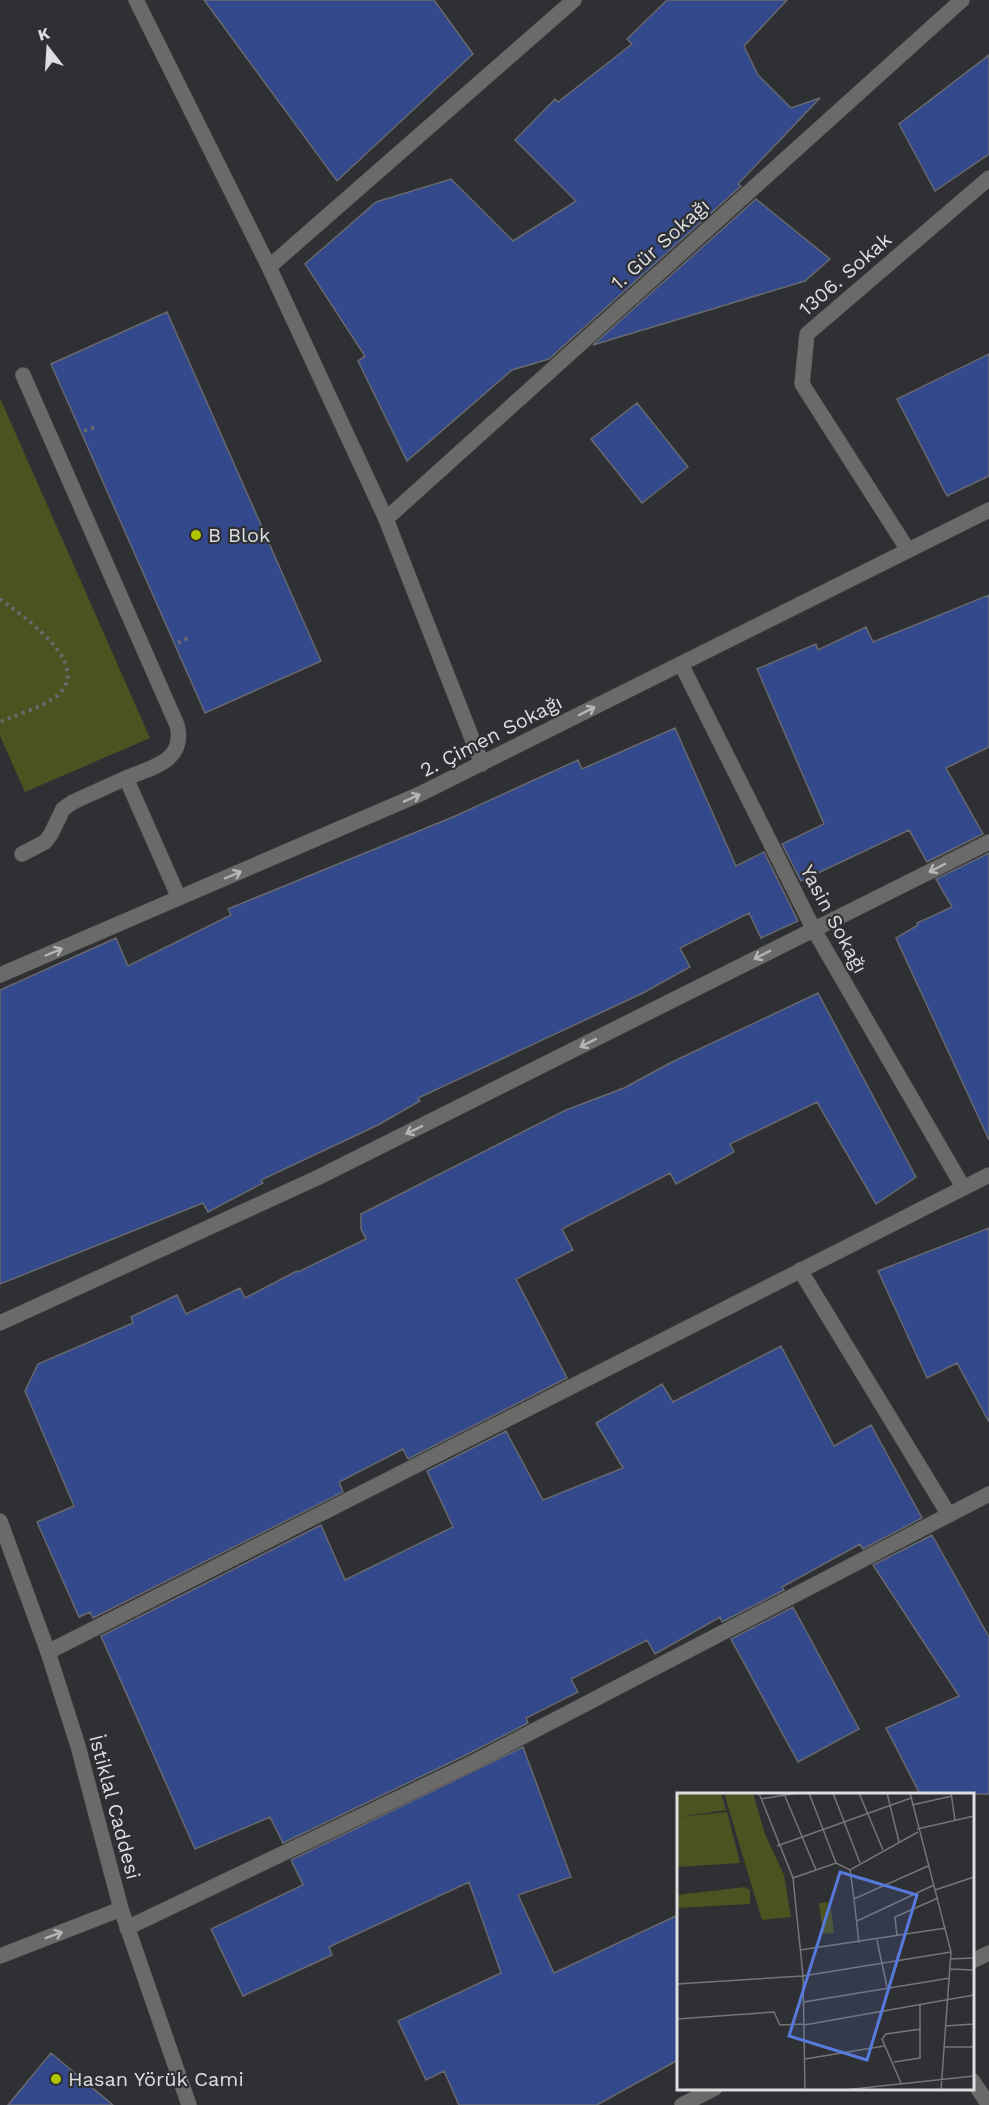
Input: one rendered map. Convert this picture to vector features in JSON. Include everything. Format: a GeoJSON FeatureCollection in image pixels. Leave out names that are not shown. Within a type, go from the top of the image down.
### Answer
{"type":"FeatureCollection","features":[{"type":"Feature","properties":{"kind":"street"},"geometry":{"type":"LineString","coordinates":[[136,0],[269,267],[386,519],[482,764]]}},
{"type":"Feature","properties":{"kind":"street"},"geometry":{"type":"LineString","coordinates":[[269,267],[574,0]]}},
{"type":"Feature","properties":{"kind":"street","name":"1. Gür Sokağı"},"geometry":{"type":"LineString","coordinates":[[386,519],[962,0]]}},
{"type":"Feature","properties":{"kind":"street","name":"1306. Sokak"},"geometry":{"type":"LineString","coordinates":[[908,550],[802,384],[807,334],[989,178]]}},
{"type":"Feature","properties":{"kind":"street"},"geometry":{"type":"LineString","coordinates":[[22,854],[45,842],[63,809],[73,802],[171,756],[178,747],[180,737],[177,725],[23,375]]}},
{"type":"Feature","properties":{"kind":"street","name":"2. Çimen Sokağı"},"geometry":{"type":"LineString","coordinates":[[0,975],[420,794],[989,510]]}},
{"type":"Feature","properties":{"kind":"street","name":"Yasin Sokağı"},"geometry":{"type":"LineString","coordinates":[[681,664],[814,930],[963,1187]]}},
{"type":"Feature","properties":{"kind":"street"},"geometry":{"type":"LineString","coordinates":[[126,778],[179,898]]}},
{"type":"Feature","properties":{"kind":"street"},"geometry":{"type":"LineString","coordinates":[[0,1323],[319,1177],[989,842]]}},
{"type":"Feature","properties":{"kind":"street"},"geometry":{"type":"LineString","coordinates":[[48,1652],[989,1175]]}},
{"type":"Feature","properties":{"kind":"street"},"geometry":{"type":"LineString","coordinates":[[800,1270],[949,1515]]}},
{"type":"Feature","properties":{"kind":"street"},"geometry":{"type":"LineString","coordinates":[[127,1928],[472,1763],[989,1494]]}},
{"type":"Feature","properties":{"kind":"street","name":"İstiklal Caddesi"},"geometry":{"type":"LineString","coordinates":[[0,1521],[48,1652],[78,1746],[121,1909],[189,2105]]}},
{"type":"Feature","properties":{"kind":"street"},"geometry":{"type":"LineString","coordinates":[[0,1956],[121,1909]]}},
{"type":"Feature","properties":{"kind":"street"},"geometry":{"type":"LineString","coordinates":[[974,1960],[989,1953]]}},
{"type":"Feature","properties":{"kind":"street"},"geometry":{"type":"LineString","coordinates":[[974,2083],[989,2105]]}},
{"type":"Feature","properties":{"kind":"street"},"geometry":{"type":"LineString","coordinates":[[682,2105],[711,2090]]}},
{"type":"Feature","properties":{"kind":"path"},"geometry":{"type":"LineString","coordinates":[[0,599],[44,632],[56,646],[67,671],[65,685],[58,695],[0,722]]}},
{"type":"Feature","properties":{"kind":"green space"},"geometry":{"type":"Polygon","coordinates":[[[0,398],[150,738],[25,792],[0,736],[0,398]]]}},
{"type":"Feature","properties":{"kind":"building"},"geometry":{"type":"Polygon","coordinates":[[[204,0],[434,0],[473,54],[337,181],[204,0]]]}},
{"type":"Feature","properties":{"kind":"building"},"geometry":{"type":"Polygon","coordinates":[[[667,0],[787,0],[744,46],[758,75],[791,108],[820,98],[738,184],[741,186],[549,359],[512,370],[407,461],[358,361],[365,356],[305,264],[376,202],[451,179],[513,241],[576,201],[515,140],[555,99],[558,102],[632,44],[627,39],[667,0]]]}},
{"type":"Feature","properties":{"kind":"building"},"geometry":{"type":"Polygon","coordinates":[[[989,55],[989,154],[935,191],[899,124],[989,55]]]}},
{"type":"Feature","properties":{"kind":"building"},"geometry":{"type":"Polygon","coordinates":[[[756,199],[830,259],[805,281],[593,345],[756,199]]]}},
{"type":"Feature","properties":{"kind":"building","name":"B Blok"},"geometry":{"type":"Polygon","coordinates":[[[167,312],[321,661],[205,713],[51,364],[167,312]]]}},
{"type":"Feature","properties":{"kind":"building"},"geometry":{"type":"Polygon","coordinates":[[[989,354],[989,476],[947,496],[897,399],[989,354]]]}},
{"type":"Feature","properties":{"kind":"building"},"geometry":{"type":"Polygon","coordinates":[[[637,403],[688,467],[642,503],[591,439],[637,403]]]}},
{"type":"Feature","properties":{"kind":"building"},"geometry":{"type":"Polygon","coordinates":[[[989,595],[989,747],[946,768],[983,834],[927,862],[909,830],[801,881],[782,844],[824,824],[757,669],[816,644],[818,650],[866,627],[873,642],[989,595]]]}},
{"type":"Feature","properties":{"kind":"building"},"geometry":{"type":"Polygon","coordinates":[[[675,728],[736,866],[764,852],[798,921],[761,938],[749,913],[680,948],[690,967],[643,993],[418,1098],[420,1101],[378,1125],[261,1180],[263,1183],[208,1212],[203,1203],[0,1284],[0,990],[116,938],[128,966],[231,915],[228,909],[453,817],[578,760],[582,769],[675,728]]]}},
{"type":"Feature","properties":{"kind":"building"},"geometry":{"type":"Polygon","coordinates":[[[989,853],[989,1140],[896,938],[918,925],[917,923],[952,907],[936,879],[989,853]]]}},
{"type":"Feature","properties":{"kind":"building"},"geometry":{"type":"Polygon","coordinates":[[[818,993],[916,1177],[876,1204],[817,1102],[730,1144],[734,1152],[676,1184],[670,1173],[562,1229],[573,1250],[516,1279],[567,1378],[408,1459],[403,1449],[339,1482],[343,1492],[93,1618],[90,1612],[79,1617],[37,1522],[74,1506],[25,1391],[38,1364],[133,1323],[131,1317],[177,1295],[186,1314],[240,1288],[245,1298],[366,1239],[361,1229],[361,1214],[566,1110],[624,1088],[670,1063],[818,993]]]}},
{"type":"Feature","properties":{"kind":"building"},"geometry":{"type":"Polygon","coordinates":[[[989,1228],[989,1422],[957,1363],[927,1378],[878,1271],[989,1228]]]}},
{"type":"Feature","properties":{"kind":"building"},"geometry":{"type":"Polygon","coordinates":[[[781,1346],[834,1446],[871,1425],[922,1518],[863,1549],[860,1544],[782,1587],[784,1590],[722,1622],[720,1617],[655,1654],[647,1640],[571,1679],[578,1692],[526,1718],[528,1723],[283,1843],[270,1817],[195,1849],[101,1636],[321,1525],[345,1580],[453,1527],[427,1471],[506,1431],[543,1500],[623,1468],[596,1423],[662,1384],[673,1402],[781,1346]]]}},
{"type":"Feature","properties":{"kind":"building"},"geometry":{"type":"Polygon","coordinates":[[[932,1535],[989,1637],[989,1794],[919,1793],[886,1728],[959,1696],[873,1565],[932,1535]]]}},
{"type":"Feature","properties":{"kind":"building"},"geometry":{"type":"Polygon","coordinates":[[[793,1607],[859,1729],[798,1762],[731,1639],[793,1607]]]}},
{"type":"Feature","properties":{"kind":"building"},"geometry":{"type":"Polygon","coordinates":[[[523,1747],[571,1877],[518,1895],[554,1973],[677,1915],[677,2061],[597,2105],[459,2105],[444,2071],[426,2080],[398,2021],[501,1973],[469,1882],[329,1947],[332,1955],[243,1996],[211,1929],[303,1885],[291,1860],[523,1747]]]}},
{"type":"Feature","properties":{"kind":"building","name":"Hasan Yörük Cami"},"geometry":{"type":"Polygon","coordinates":[[[51,2053],[113,2105],[8,2105],[51,2053]]]}},
{"type":"Feature","properties":{"kind":"place","name":"B Blok"},"geometry":{"type":"Point","coordinates":[196,535]}},
{"type":"Feature","properties":{"kind":"place","name":"Hasan Yörük Cami"},"geometry":{"type":"Point","coordinates":[56,2079]}}]}
